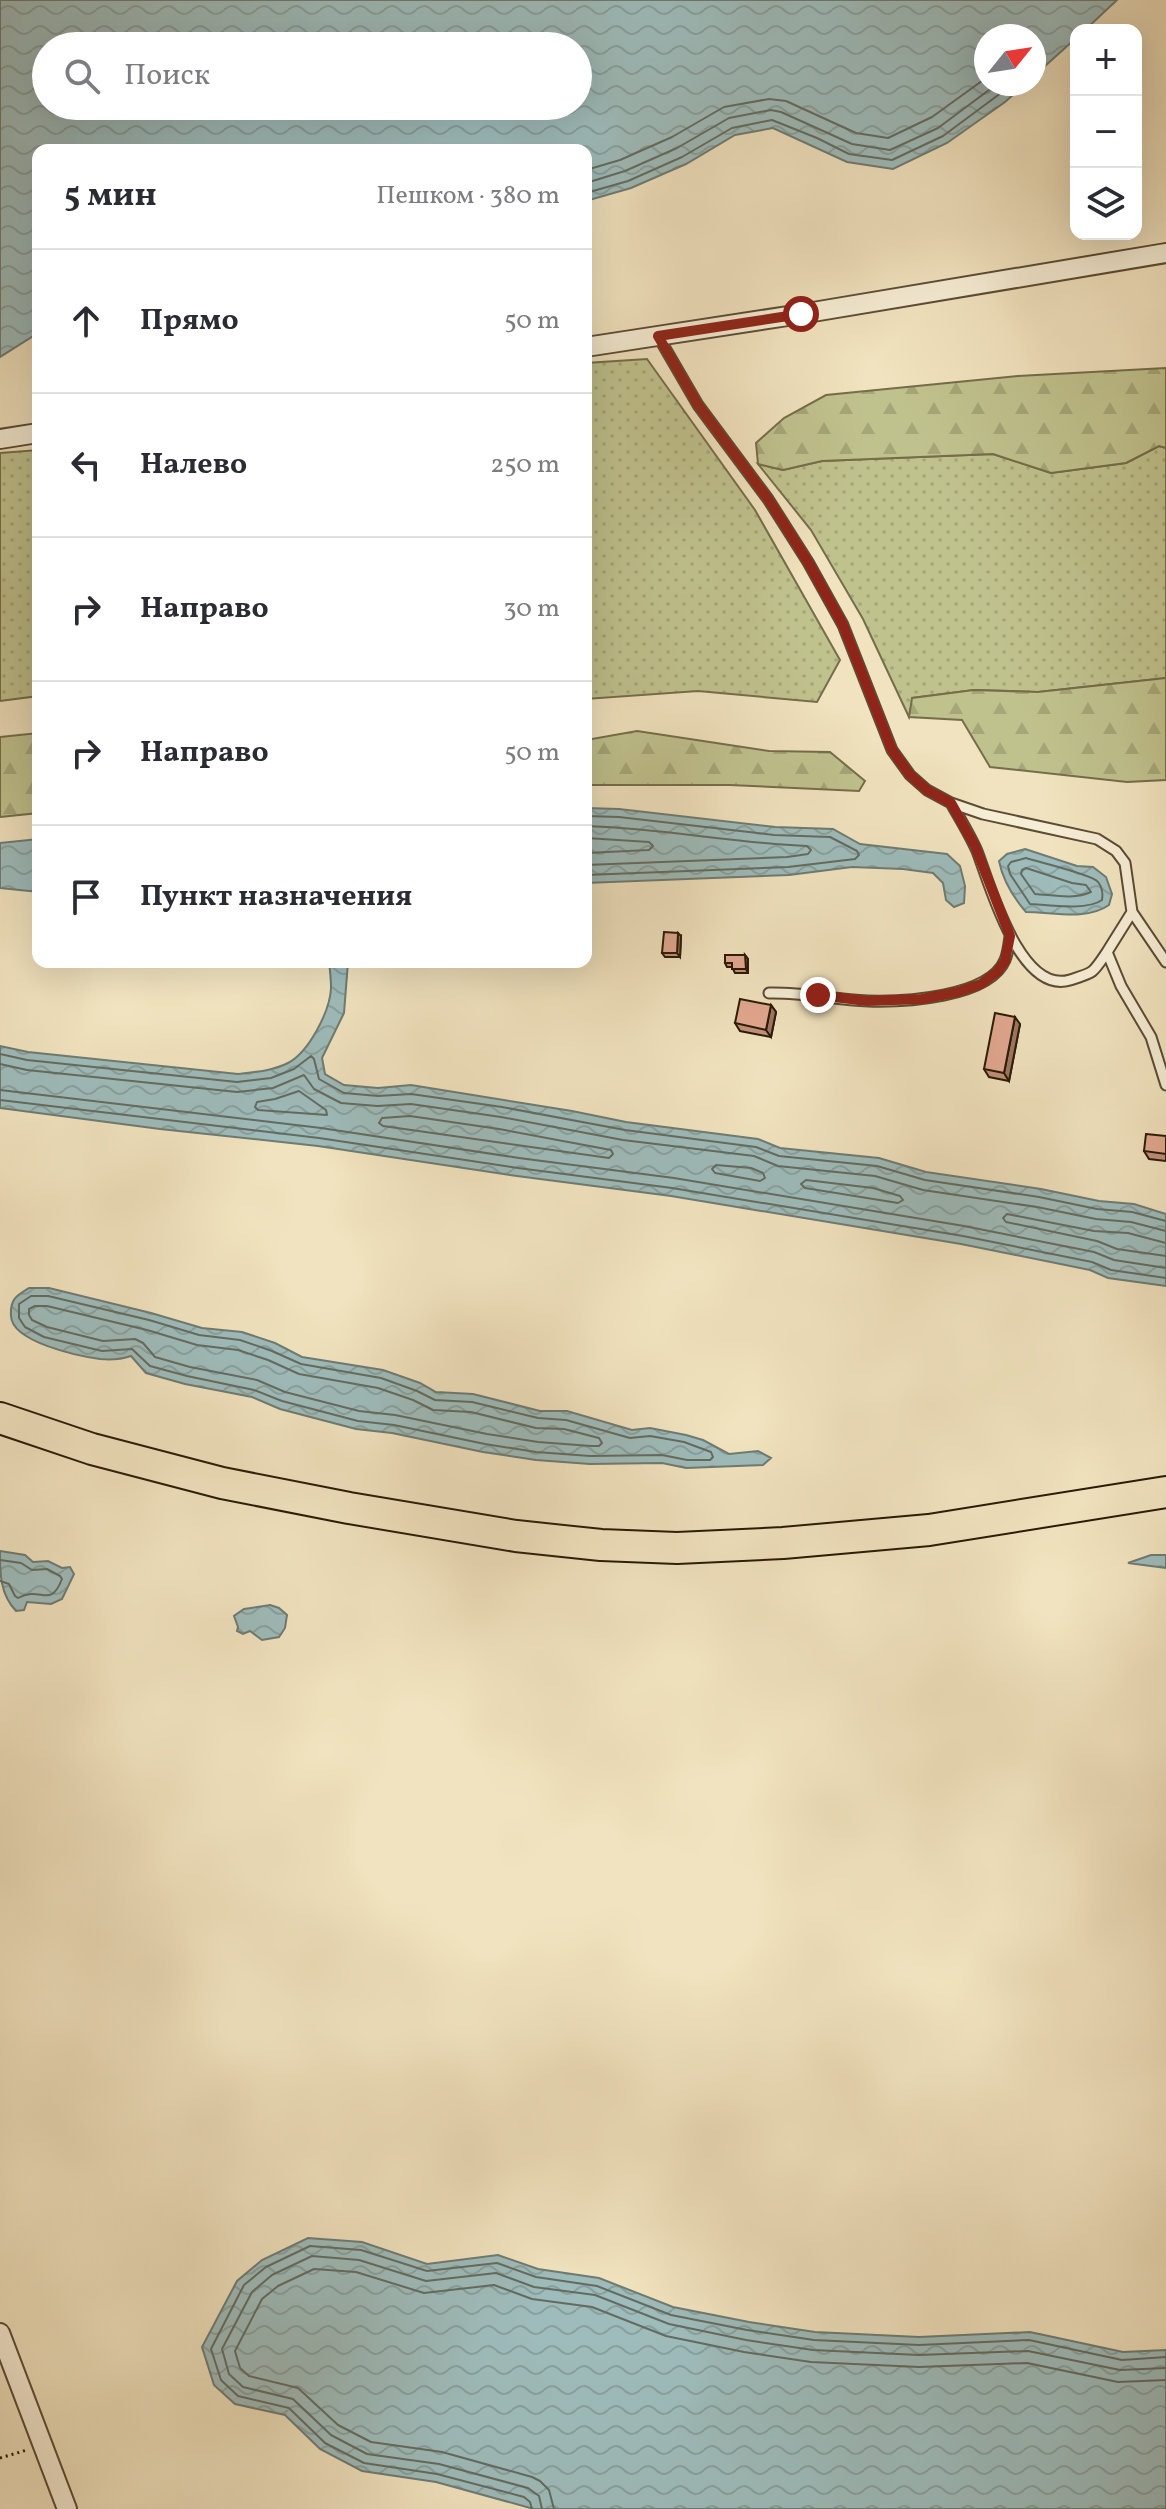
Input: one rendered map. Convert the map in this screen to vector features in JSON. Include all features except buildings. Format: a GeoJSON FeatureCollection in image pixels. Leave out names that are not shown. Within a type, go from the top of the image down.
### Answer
{"type":"FeatureCollection","features":[{"type":"Feature","properties":{"kind":"highway"},"geometry":{"type":"LineString","coordinates":[[0,1418],[92,1449],[222,1483],[516,1536],[601,1545],[677,1548],[783,1543],[914,1531],[1166,1492]]}},
{"type":"Feature","properties":{"kind":"street"},"geometry":{"type":"LineString","coordinates":[[592,346],[1166,253]]}},
{"type":"Feature","properties":{"kind":"street"},"geometry":{"type":"LineString","coordinates":[[0,439],[32,434]]}},
{"type":"Feature","properties":{"kind":"street"},"geometry":{"type":"LineString","coordinates":[[0,2333],[67,2509]]}},
{"type":"Feature","properties":{"kind":"lane"},"geometry":{"type":"LineString","coordinates":[[658,336],[698,405],[768,499],[808,562],[843,625],[892,750],[910,775],[927,790],[951,803],[983,814],[1097,839],[1116,851],[1125,863],[1132,912],[1166,962]]}},
{"type":"Feature","properties":{"kind":"lane"},"geometry":{"type":"LineString","coordinates":[[951,803],[975,846],[1010,936],[1026,961],[1044,977],[1063,982],[1093,973],[1132,912]]}},
{"type":"Feature","properties":{"kind":"lane"},"geometry":{"type":"LineString","coordinates":[[769,993],[867,1001],[922,999],[958,992],[981,984],[997,972],[1005,961],[1010,936]]}},
{"type":"Feature","properties":{"kind":"lane"},"geometry":{"type":"LineString","coordinates":[[1107,952],[1121,986],[1151,1037],[1166,1085]]}},
{"type":"Feature","properties":{"kind":"path"},"geometry":{"type":"LineString","coordinates":[[0,2458],[42,2445]]}},
{"type":"Feature","properties":{"kind":"green space"},"geometry":{"type":"Polygon","coordinates":[[[647,359],[755,510],[840,660],[817,702],[698,691],[592,699],[592,363],[647,359]]]}},
{"type":"Feature","properties":{"kind":"green space"},"geometry":{"type":"Polygon","coordinates":[[[1166,368],[1166,448],[1159,446],[1126,463],[1051,473],[993,454],[822,461],[783,470],[758,464],[756,443],[784,418],[826,395],[1018,376],[1166,368]]]}},
{"type":"Feature","properties":{"kind":"green space"},"geometry":{"type":"Polygon","coordinates":[[[1159,446],[1166,448],[1166,678],[1038,692],[974,690],[913,698],[909,717],[863,619],[811,530],[758,464],[783,470],[822,461],[993,454],[1051,473],[1126,463],[1159,446]]]}},
{"type":"Feature","properties":{"kind":"green space"},"geometry":{"type":"Polygon","coordinates":[[[32,450],[32,697],[0,701],[0,453],[32,450]]]}},
{"type":"Feature","properties":{"kind":"green space"},"geometry":{"type":"Polygon","coordinates":[[[1166,678],[1166,780],[1127,782],[990,767],[962,720],[909,717],[912,698],[974,690],[1038,692],[1166,678]]]}},
{"type":"Feature","properties":{"kind":"green space"},"geometry":{"type":"Polygon","coordinates":[[[637,731],[769,751],[830,752],[865,781],[859,791],[729,785],[592,785],[592,739],[637,731]]]}},
{"type":"Feature","properties":{"kind":"green space"},"geometry":{"type":"Polygon","coordinates":[[[32,734],[32,814],[0,817],[0,737],[32,734]]]}},
{"type":"Feature","properties":{"kind":"water"},"geometry":{"type":"Polygon","coordinates":[[[0,0],[1117,0],[1091,24],[1070,24],[1070,43],[1046,65],[1046,24],[974,24],[974,96],[1012,96],[947,143],[893,169],[847,162],[773,128],[735,135],[686,164],[631,188],[592,199],[592,144],[32,144],[32,337],[0,357],[0,0]]]}},
{"type":"Feature","properties":{"kind":"water"},"geometry":{"type":"Polygon","coordinates":[[[592,808],[775,827],[833,829],[860,844],[947,854],[960,866],[965,886],[964,903],[954,907],[946,900],[943,883],[933,873],[852,867],[789,875],[592,883],[592,808]]]}},
{"type":"Feature","properties":{"kind":"water"},"geometry":{"type":"Polygon","coordinates":[[[32,840],[32,891],[0,888],[0,843],[32,840]]]}},
{"type":"Feature","properties":{"kind":"water"},"geometry":{"type":"Polygon","coordinates":[[[1025,849],[1077,866],[1093,867],[1106,877],[1112,894],[1109,905],[1080,914],[1026,912],[1009,888],[999,861],[1007,854],[1025,849]]]}},
{"type":"Feature","properties":{"kind":"water"},"geometry":{"type":"Polygon","coordinates":[[[329,968],[348,968],[344,1013],[322,1058],[325,1074],[344,1085],[378,1088],[411,1085],[626,1122],[758,1139],[780,1148],[879,1158],[926,1172],[1134,1204],[1166,1214],[1166,1286],[1108,1278],[1090,1270],[961,1244],[671,1196],[318,1146],[0,1108],[0,1046],[28,1052],[238,1074],[263,1071],[288,1063],[303,1050],[322,1019],[331,988],[329,968]]]}},
{"type":"Feature","properties":{"kind":"water"},"geometry":{"type":"Polygon","coordinates":[[[29,1288],[49,1288],[202,1328],[242,1332],[275,1343],[302,1357],[383,1370],[436,1392],[473,1394],[540,1411],[567,1411],[632,1430],[650,1428],[686,1435],[729,1454],[758,1451],[771,1458],[763,1465],[686,1468],[662,1463],[590,1464],[536,1460],[356,1429],[280,1409],[252,1397],[146,1373],[131,1356],[100,1359],[62,1351],[34,1340],[14,1325],[11,1316],[15,1299],[29,1288]]]}},
{"type":"Feature","properties":{"kind":"water"},"geometry":{"type":"Polygon","coordinates":[[[0,1551],[25,1555],[33,1562],[48,1561],[62,1568],[70,1567],[74,1574],[62,1599],[51,1604],[27,1602],[24,1610],[16,1611],[4,1591],[0,1551]]]}},
{"type":"Feature","properties":{"kind":"water"},"geometry":{"type":"Polygon","coordinates":[[[1151,1555],[1166,1555],[1166,1568],[1128,1563],[1151,1555]]]}},
{"type":"Feature","properties":{"kind":"water"},"geometry":{"type":"Polygon","coordinates":[[[270,1605],[287,1615],[285,1628],[279,1637],[262,1640],[250,1631],[243,1634],[237,1631],[234,1616],[244,1609],[270,1605]]]}},
{"type":"Feature","properties":{"kind":"water"},"geometry":{"type":"Polygon","coordinates":[[[308,2238],[362,2242],[427,2264],[498,2255],[538,2269],[599,2278],[673,2307],[815,2332],[919,2337],[1030,2332],[1123,2352],[1166,2350],[1166,2509],[534,2509],[436,2482],[362,2471],[320,2449],[285,2415],[235,2404],[214,2385],[202,2347],[237,2281],[262,2260],[308,2238]]]}},
{"type":"Feature","properties":{"kind":"route"},"geometry":{"type":"LineString","coordinates":[[801,314],[658,336],[698,405],[768,499],[808,562],[843,625],[892,750],[910,775],[927,790],[951,803],[975,846],[1010,936],[1005,961],[997,972],[981,984],[958,992],[922,999],[867,1001],[818,995]]}}]}
